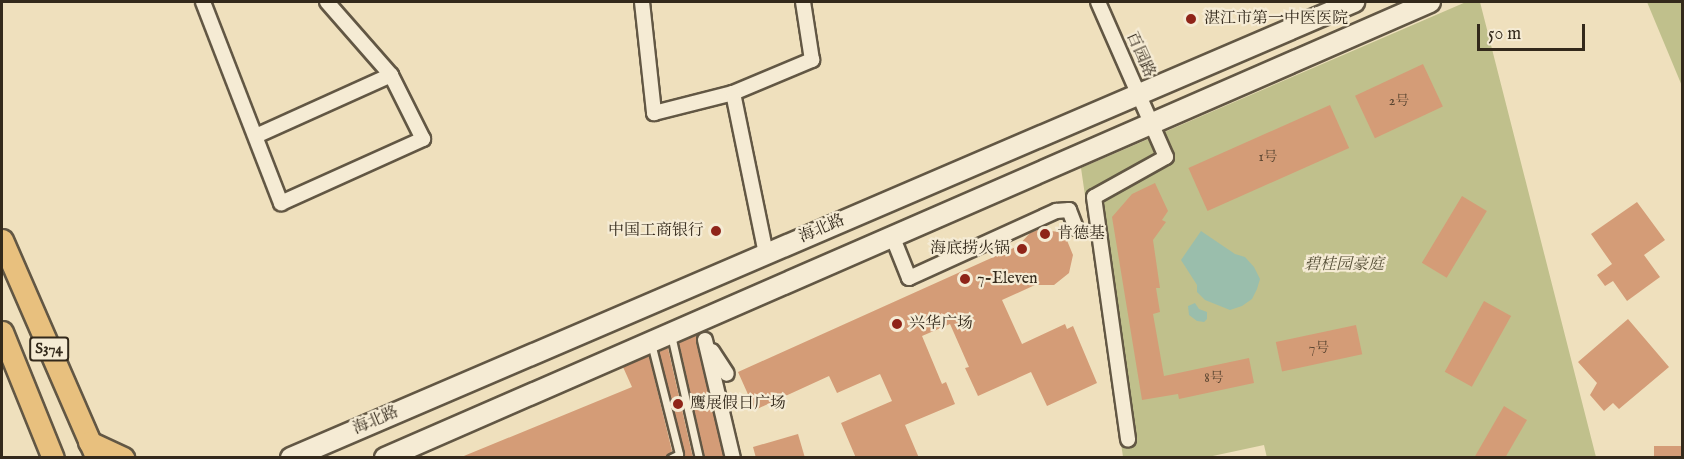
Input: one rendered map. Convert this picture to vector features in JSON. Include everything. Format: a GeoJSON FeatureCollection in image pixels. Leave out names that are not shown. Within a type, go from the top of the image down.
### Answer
{"type":"FeatureCollection","features":[{"type":"Feature","properties":{"kind":"main road","name":"S374"},"geometry":{"type":"LineString","coordinates":[[2,240],[93,450]]}},
{"type":"Feature","properties":{"kind":"main road","name":"S374"},"geometry":{"type":"LineString","coordinates":[[2,332],[42,432]]}},
{"type":"Feature","properties":{"kind":"main road"},"geometry":{"type":"LineString","coordinates":[[42,432],[44,458]]}},
{"type":"Feature","properties":{"kind":"main road"},"geometry":{"type":"LineString","coordinates":[[42,432],[53,458]]}},
{"type":"Feature","properties":{"kind":"main road"},"geometry":{"type":"LineString","coordinates":[[93,450],[124,458]]}},
{"type":"Feature","properties":{"kind":"street"},"geometry":{"type":"LineString","coordinates":[[202,2],[281,203],[423,139],[391,75],[327,2]]}},
{"type":"Feature","properties":{"kind":"street"},"geometry":{"type":"LineString","coordinates":[[642,2],[654,113],[733,93],[812,60],[803,2]]}},
{"type":"Feature","properties":{"kind":"street","name":"百园路"},"geometry":{"type":"LineString","coordinates":[[1098,2],[1166,158],[1094,197],[1128,440]]}},
{"type":"Feature","properties":{"kind":"street","name":"海北路"},"geometry":{"type":"LineString","coordinates":[[291,458],[1138,92],[1354,2]]}},
{"type":"Feature","properties":{"kind":"street"},"geometry":{"type":"LineString","coordinates":[[385,458],[1430,2]]}},
{"type":"Feature","properties":{"kind":"street"},"geometry":{"type":"LineString","coordinates":[[256,136],[391,75]]}},
{"type":"Feature","properties":{"kind":"street"},"geometry":{"type":"LineString","coordinates":[[733,93],[765,254]]}},
{"type":"Feature","properties":{"kind":"street"},"geometry":{"type":"LineString","coordinates":[[892,238],[909,278],[1056,211],[1069,210],[1076,228]]}},
{"type":"Feature","properties":{"kind":"street"},"geometry":{"type":"LineString","coordinates":[[699,321],[733,458]]}},
{"type":"Feature","properties":{"kind":"street"},"geometry":{"type":"LineString","coordinates":[[705,340],[727,374]]}},
{"type":"Feature","properties":{"kind":"lane"},"geometry":{"type":"LineString","coordinates":[[671,332],[699,458]]}},
{"type":"Feature","properties":{"kind":"lane"},"geometry":{"type":"LineString","coordinates":[[650,341],[679,456],[671,458]]}},
{"type":"Feature","properties":{"kind":"green space","name":"碧桂园豪庭"},"geometry":{"type":"Polygon","coordinates":[[[1466,2],[1480,2],[1596,457],[1267,458],[1264,445],[1208,457],[1123,457],[1081,168],[1466,2]]]}},
{"type":"Feature","properties":{"kind":"green space"},"geometry":{"type":"Polygon","coordinates":[[[1647,2],[1682,2],[1682,86],[1647,2]]]}},
{"type":"Feature","properties":{"kind":"shaded area"},"geometry":{"type":"Polygon","coordinates":[[[1201,231],[1235,254],[1245,257],[1254,267],[1260,279],[1257,289],[1252,299],[1242,306],[1230,310],[1205,300],[1197,292],[1197,285],[1181,260],[1201,231]]]}},
{"type":"Feature","properties":{"kind":"shaded area"},"geometry":{"type":"Polygon","coordinates":[[[1195,303],[1199,309],[1207,312],[1207,319],[1204,322],[1197,321],[1189,315],[1188,306],[1195,303]]]}},
{"type":"Feature","properties":{"kind":"building"},"geometry":{"type":"Polygon","coordinates":[[[1423,64],[1443,107],[1375,138],[1355,96],[1423,64]]]}},
{"type":"Feature","properties":{"kind":"building"},"geometry":{"type":"Polygon","coordinates":[[[1330,105],[1349,148],[1208,211],[1188,168],[1330,105]]]}},
{"type":"Feature","properties":{"kind":"building"},"geometry":{"type":"Polygon","coordinates":[[[1155,183],[1168,211],[1162,220],[1166,222],[1153,240],[1160,288],[1156,288],[1160,312],[1153,314],[1164,376],[1249,358],[1254,383],[1179,399],[1178,394],[1142,400],[1112,217],[1132,194],[1155,183]]]}},
{"type":"Feature","properties":{"kind":"building"},"geometry":{"type":"Polygon","coordinates":[[[1462,196],[1487,211],[1447,278],[1422,263],[1462,196]]]}},
{"type":"Feature","properties":{"kind":"building"},"geometry":{"type":"Polygon","coordinates":[[[1637,202],[1665,240],[1644,255],[1660,277],[1627,301],[1613,281],[1605,286],[1597,275],[1612,264],[1591,234],[1637,202]]]}},
{"type":"Feature","properties":{"kind":"building"},"geometry":{"type":"Polygon","coordinates":[[[1040,229],[1058,232],[1066,238],[1073,255],[1069,273],[1054,285],[1035,285],[1002,300],[1022,344],[1065,324],[1067,329],[1073,326],[1097,383],[1047,406],[1031,372],[978,396],[965,368],[969,367],[950,324],[922,336],[942,384],[946,382],[955,404],[905,425],[919,458],[856,458],[841,423],[892,401],[880,374],[837,393],[829,376],[755,410],[738,372],[1018,246],[1030,233],[1040,229]]]}},
{"type":"Feature","properties":{"kind":"building"},"geometry":{"type":"Polygon","coordinates":[[[1484,301],[1511,316],[1472,387],[1445,372],[1484,301]]]}},
{"type":"Feature","properties":{"kind":"building"},"geometry":{"type":"Polygon","coordinates":[[[1628,319],[1669,367],[1619,409],[1613,403],[1604,411],[1590,395],[1597,383],[1578,362],[1628,319]]]}},
{"type":"Feature","properties":{"kind":"building"},"geometry":{"type":"Polygon","coordinates":[[[1356,325],[1362,354],[1282,371],[1276,342],[1356,325]]]}},
{"type":"Feature","properties":{"kind":"building"},"geometry":{"type":"Polygon","coordinates":[[[698,334],[696,342],[724,458],[705,458],[679,343],[698,334]]]}},
{"type":"Feature","properties":{"kind":"building"},"geometry":{"type":"Polygon","coordinates":[[[668,348],[693,458],[683,458],[684,453],[659,352],[668,348]]]}},
{"type":"Feature","properties":{"kind":"building"},"geometry":{"type":"Polygon","coordinates":[[[649,356],[672,451],[665,458],[459,458],[632,387],[623,367],[649,356]]]}},
{"type":"Feature","properties":{"kind":"building"},"geometry":{"type":"Polygon","coordinates":[[[1504,406],[1527,420],[1505,458],[1474,458],[1504,406]]]}},
{"type":"Feature","properties":{"kind":"building"},"geometry":{"type":"Polygon","coordinates":[[[798,434],[805,458],[756,458],[753,447],[798,434]]]}},
{"type":"Feature","properties":{"kind":"building"},"geometry":{"type":"Polygon","coordinates":[[[1654,446],[1682,446],[1682,458],[1654,458],[1654,446]]]}},
{"type":"Feature","properties":{"kind":"place","name":"湛江市第一中医医院"},"geometry":{"type":"Point","coordinates":[1191,19]}},
{"type":"Feature","properties":{"kind":"place","name":"中国工商银行"},"geometry":{"type":"Point","coordinates":[716,231]}},
{"type":"Feature","properties":{"kind":"place","name":"肯德基"},"geometry":{"type":"Point","coordinates":[1045,234]}},
{"type":"Feature","properties":{"kind":"place","name":"海底捞火锅"},"geometry":{"type":"Point","coordinates":[1022,249]}},
{"type":"Feature","properties":{"kind":"place","name":"7-Eleven"},"geometry":{"type":"Point","coordinates":[965,279]}},
{"type":"Feature","properties":{"kind":"place","name":"兴华广场"},"geometry":{"type":"Point","coordinates":[897,324]}},
{"type":"Feature","properties":{"kind":"place","name":"鹰展假日广场"},"geometry":{"type":"Point","coordinates":[678,404]}}]}
